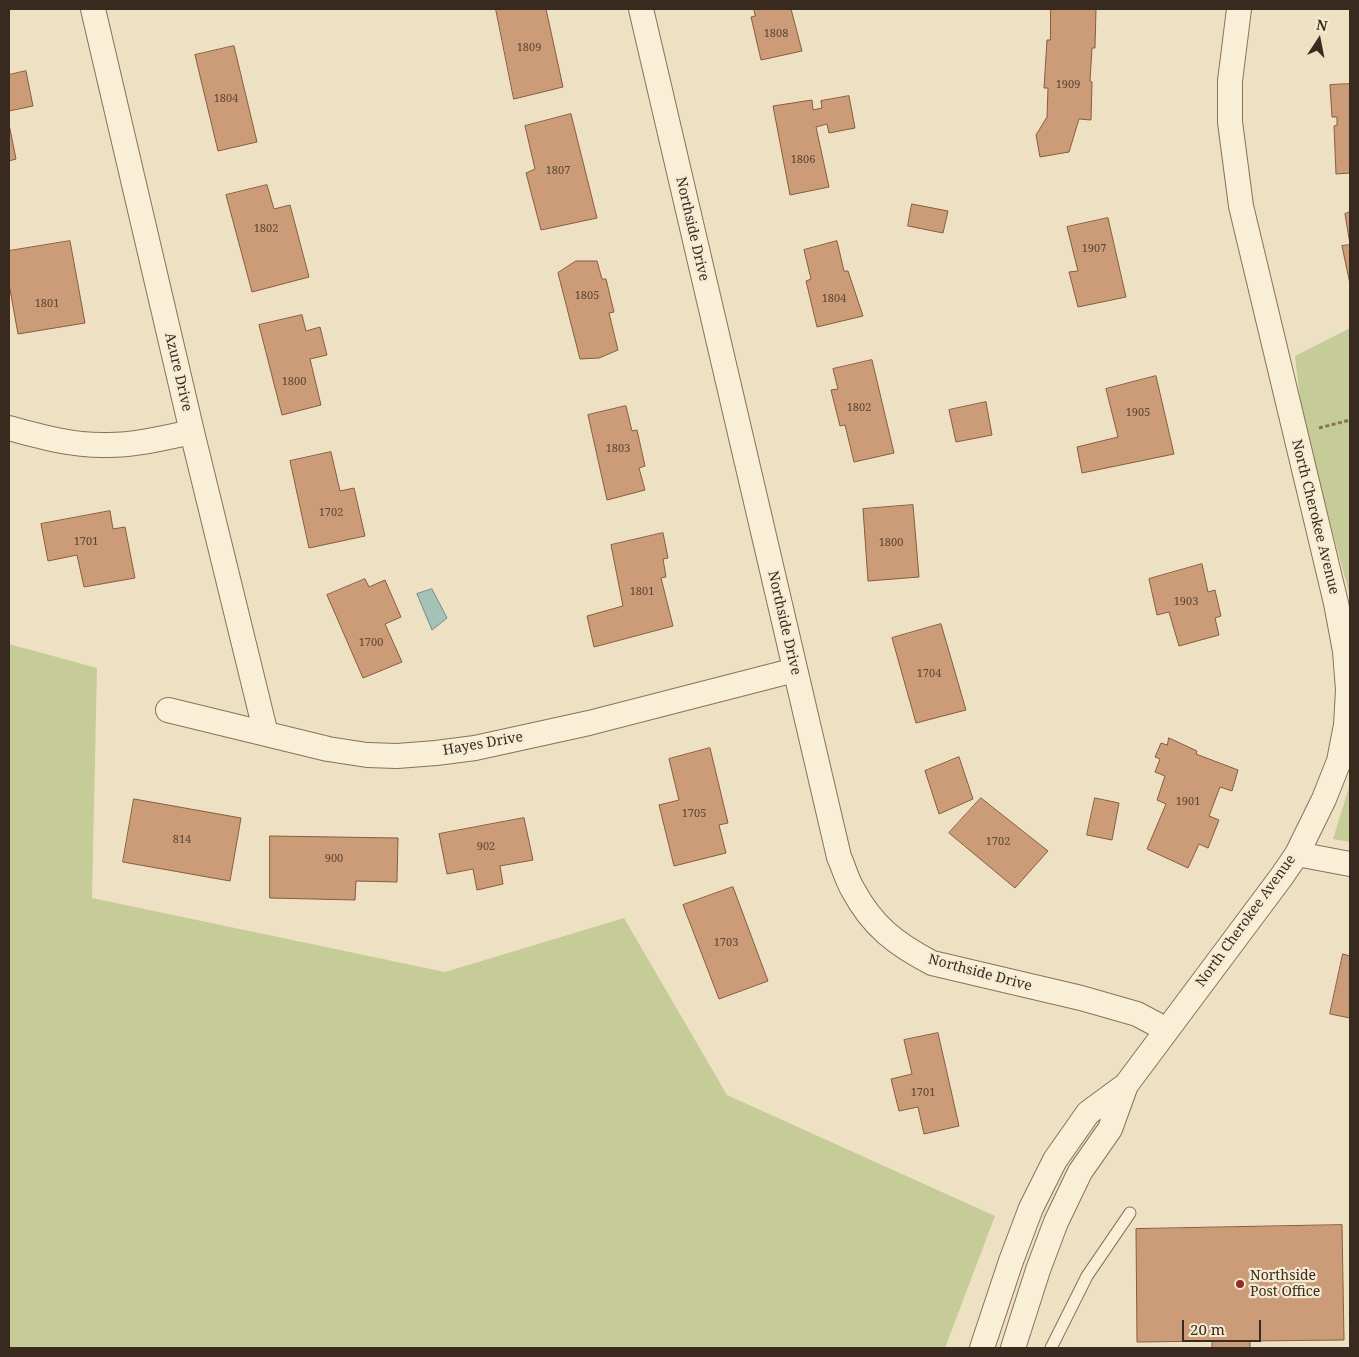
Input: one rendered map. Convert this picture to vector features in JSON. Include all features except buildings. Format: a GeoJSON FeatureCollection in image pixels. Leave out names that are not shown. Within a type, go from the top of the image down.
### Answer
{"type":"FeatureCollection","features":[{"type":"Feature","properties":{"kind":"street","name":"Azure Drive"},"geometry":{"type":"LineString","coordinates":[[93,9],[192,432],[266,734]]}},
{"type":"Feature","properties":{"kind":"street","name":"Northside Drive"},"geometry":{"type":"LineString","coordinates":[[640,9],[839,857],[852,889],[870,918],[889,936],[932,963],[1118,1008],[1137,1014],[1167,1030]]}},
{"type":"Feature","properties":{"kind":"street","name":"North Cherokee Avenue"},"geometry":{"type":"LineString","coordinates":[[1013,1348],[1038,1270],[1056,1222],[1080,1172],[1110,1129],[1126,1085],[1297,854],[1324,799],[1339,761],[1346,725],[1348,690],[1345,651],[1336,603],[1241,206],[1230,122],[1230,81],[1239,9]]}},
{"type":"Feature","properties":{"kind":"street"},"geometry":{"type":"LineString","coordinates":[[9,428],[57,440],[107,445],[137,443],[192,432]]}},
{"type":"Feature","properties":{"kind":"street","name":"Hayes Drive"},"geometry":{"type":"LineString","coordinates":[[168,710],[328,749],[367,755],[397,756],[475,748],[589,723],[795,670]]}},
{"type":"Feature","properties":{"kind":"street"},"geometry":{"type":"LineString","coordinates":[[1297,854],[1350,864]]}},
{"type":"Feature","properties":{"kind":"street","name":"North Cherokee Avenue"},"geometry":{"type":"LineString","coordinates":[[982,1348],[1031,1208],[1055,1160],[1088,1113],[1126,1085]]}},
{"type":"Feature","properties":{"kind":"lane"},"geometry":{"type":"LineString","coordinates":[[1051,1348],[1087,1276],[1130,1213]]}},
{"type":"Feature","properties":{"kind":"path"},"geometry":{"type":"LineString","coordinates":[[1295,434],[1350,420]]}},
{"type":"Feature","properties":{"kind":"green space"},"geometry":{"type":"Polygon","coordinates":[[[1350,328],[1350,596],[1301,409],[1295,356],[1350,328]]]}},
{"type":"Feature","properties":{"kind":"green space"},"geometry":{"type":"Polygon","coordinates":[[[9,644],[97,668],[92,898],[445,972],[624,918],[727,1095],[995,1216],[945,1348],[9,1348],[9,644]]]}},
{"type":"Feature","properties":{"kind":"green space"},"geometry":{"type":"Polygon","coordinates":[[[1350,784],[1350,842],[1333,839],[1350,784]]]}},
{"type":"Feature","properties":{"kind":"water"},"geometry":{"type":"Polygon","coordinates":[[[432,589],[447,618],[432,630],[417,594],[432,589]]]}},
{"type":"Feature","properties":{"kind":"place","name":"Northside Post Office"},"geometry":{"type":"Point","coordinates":[1240,1284]}}]}
